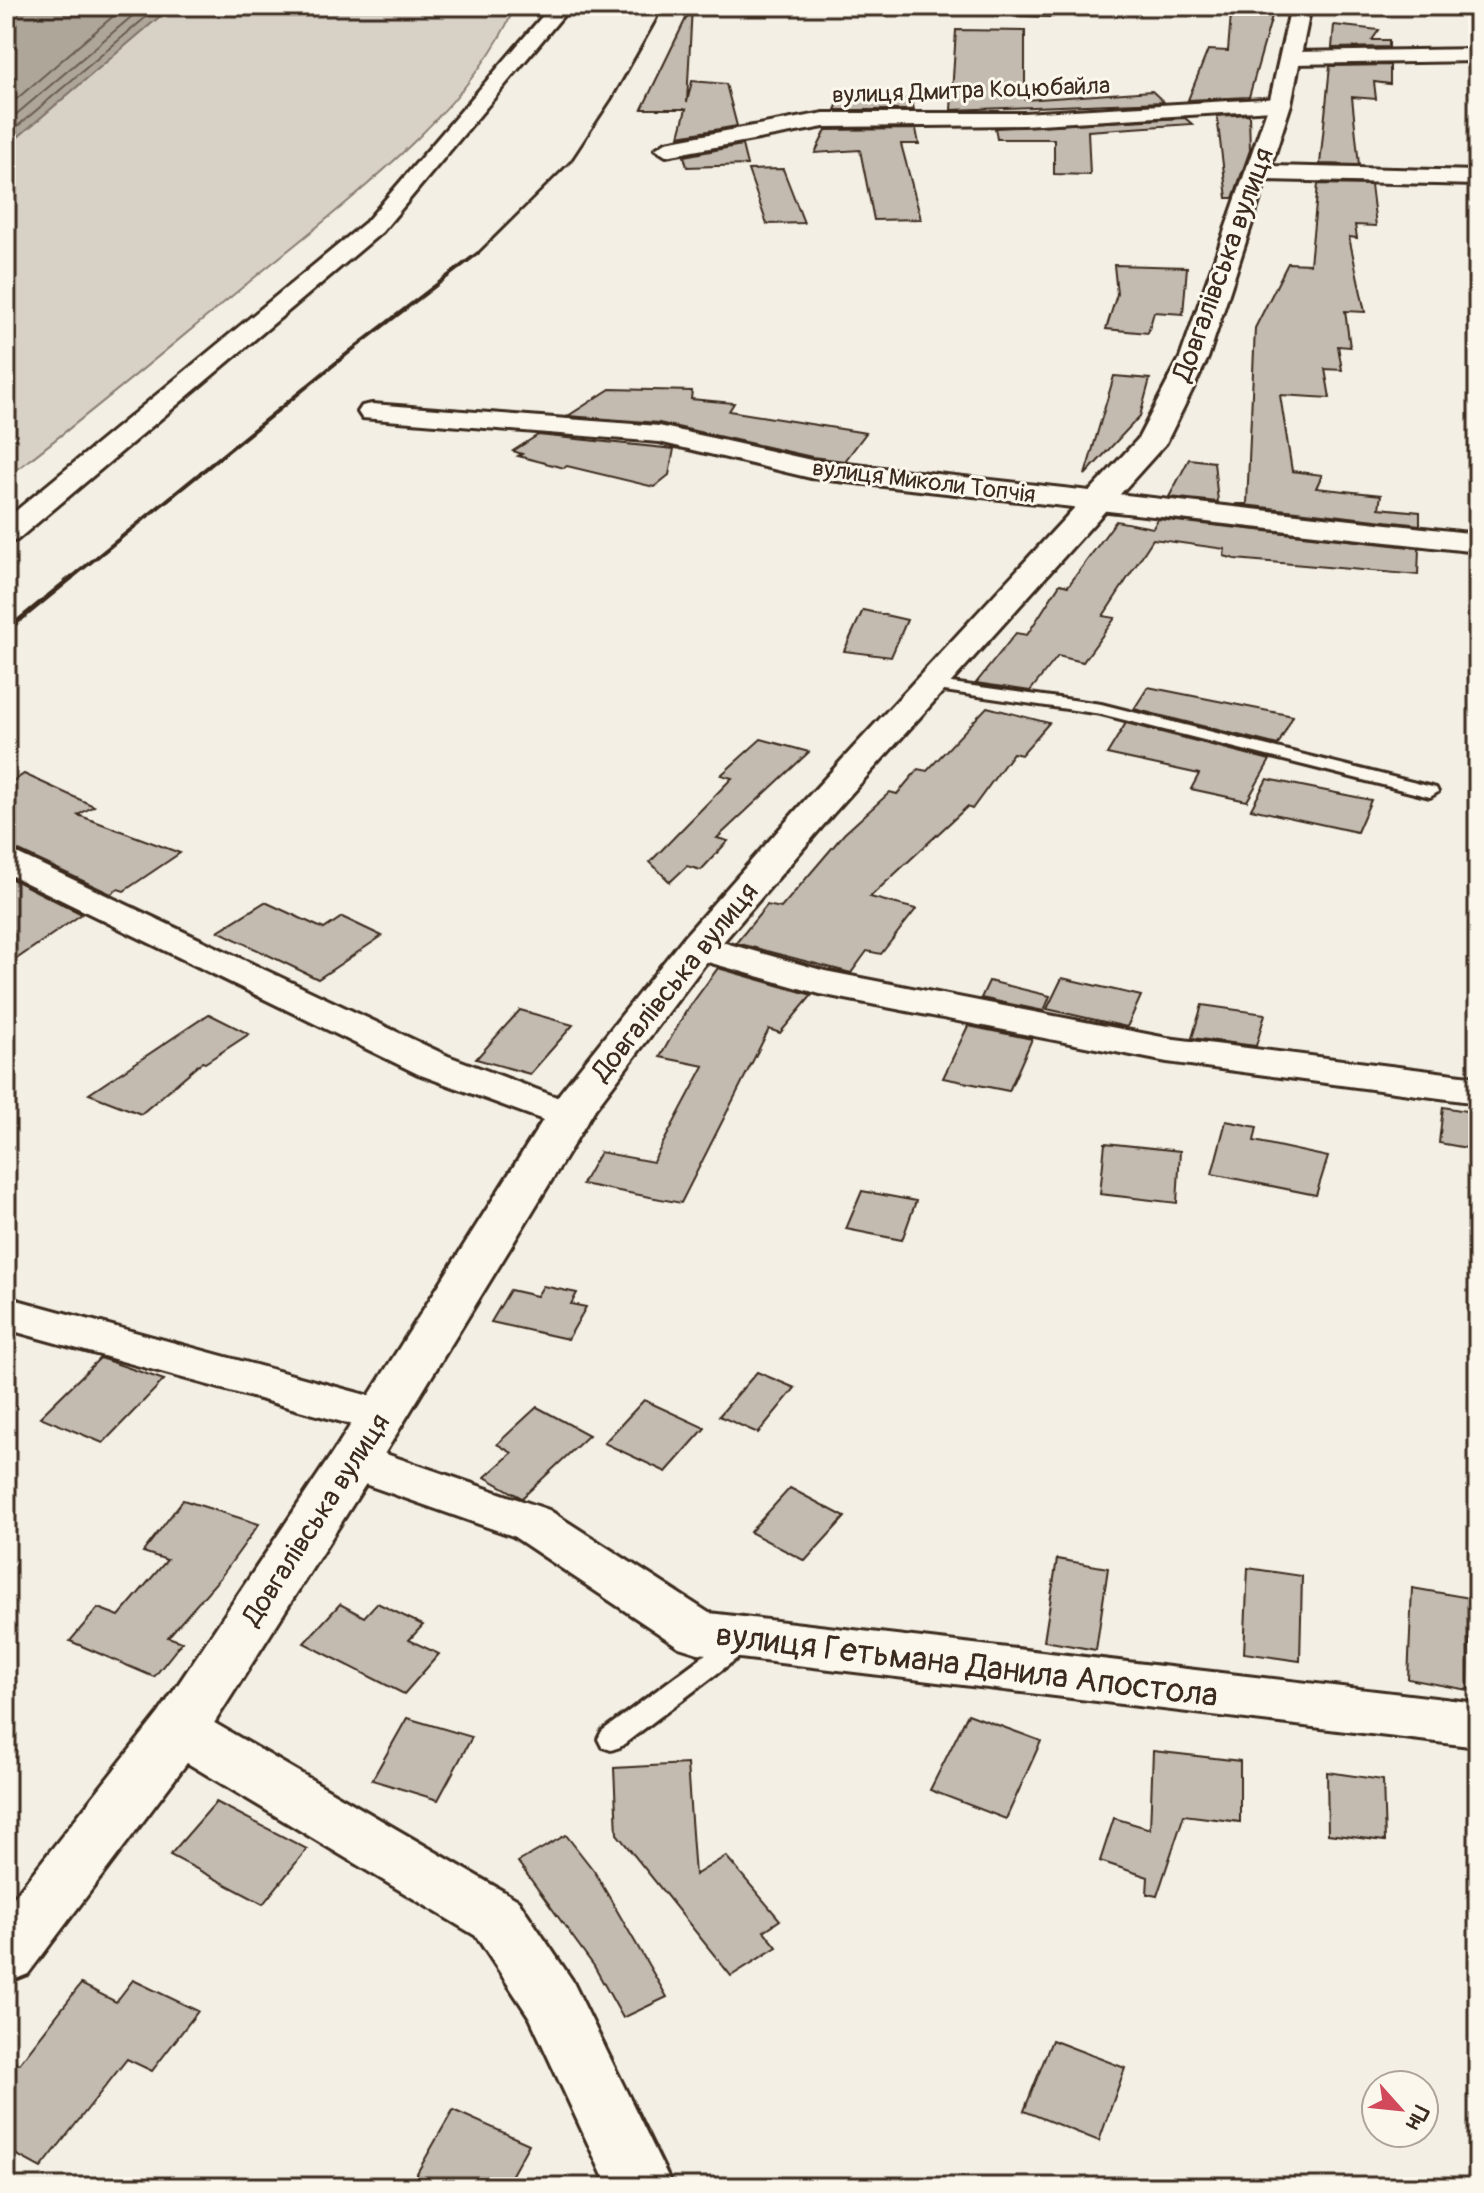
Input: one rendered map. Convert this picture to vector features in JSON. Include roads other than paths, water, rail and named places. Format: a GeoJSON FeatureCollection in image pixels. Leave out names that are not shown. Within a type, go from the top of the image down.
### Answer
{"type":"FeatureCollection","features":[{"type":"Feature","properties":{"kind":"street"},"geometry":{"type":"LineString","coordinates":[[6,534],[374,227],[561,6]]}},
{"type":"Feature","properties":{"kind":"street"},"geometry":{"type":"LineString","coordinates":[[980,6],[1051,12]]}},
{"type":"Feature","properties":{"kind":"street","name":"Довгалівська вулиця"},"geometry":{"type":"LineString","coordinates":[[6,1955],[179,1730],[354,1461],[568,1116],[697,947],[1151,443],[1194,358],[1280,104],[1301,6]]}},
{"type":"Feature","properties":{"kind":"street"},"geometry":{"type":"LineString","coordinates":[[1292,58],[1478,55]]}},
{"type":"Feature","properties":{"kind":"street","name":"вулиця Дмитра Коцюбайла"},"geometry":{"type":"LineString","coordinates":[[666,149],[788,124],[824,120],[1023,119],[1280,104]]}},
{"type":"Feature","properties":{"kind":"street"},"geometry":{"type":"LineString","coordinates":[[1256,173],[1478,178]]}},
{"type":"Feature","properties":{"kind":"street","name":"вулиця Миколи Топчія"},"geometry":{"type":"LineString","coordinates":[[372,412],[659,434],[811,469],[1478,543]]}},
{"type":"Feature","properties":{"kind":"street"},"geometry":{"type":"LineString","coordinates":[[6,859],[433,1065],[568,1116]]}},
{"type":"Feature","properties":{"kind":"street"},"geometry":{"type":"LineString","coordinates":[[697,947],[820,982],[1167,1050],[1478,1090]]}},
{"type":"Feature","properties":{"kind":"street"},"geometry":{"type":"LineString","coordinates":[[12,1321],[382,1416]]}},
{"type":"Feature","properties":{"kind":"street","name":"вулиця Гетьмана Данила Апостола"},"geometry":{"type":"LineString","coordinates":[[354,1461],[531,1523],[698,1632],[1478,1725]]}},
{"type":"Feature","properties":{"kind":"street"},"geometry":{"type":"LineString","coordinates":[[179,1730],[497,1918],[551,1999],[641,2187]]}},
{"type":"Feature","properties":{"kind":"lane"},"geometry":{"type":"LineString","coordinates":[[930,685],[1101,709],[1430,792]]}},
{"type":"Feature","properties":{"kind":"lane"},"geometry":{"type":"LineString","coordinates":[[611,1739],[746,1637]]}},
{"type":"Feature","properties":{"kind":"water"},"geometry":{"type":"Polygon","coordinates":[[[6,6],[172,6],[6,147],[6,6]]]}},
{"type":"Feature","properties":{"kind":"railway"},"geometry":{"type":"LineString","coordinates":[[476,255],[571,161],[612,99],[657,19],[660,6]]}},
{"type":"Feature","properties":{"kind":"railway"},"geometry":{"type":"LineString","coordinates":[[70,579],[358,345],[478,253]]}},
{"type":"Feature","properties":{"kind":"railway"},"geometry":{"type":"LineString","coordinates":[[6,631],[72,577]]}}]}
